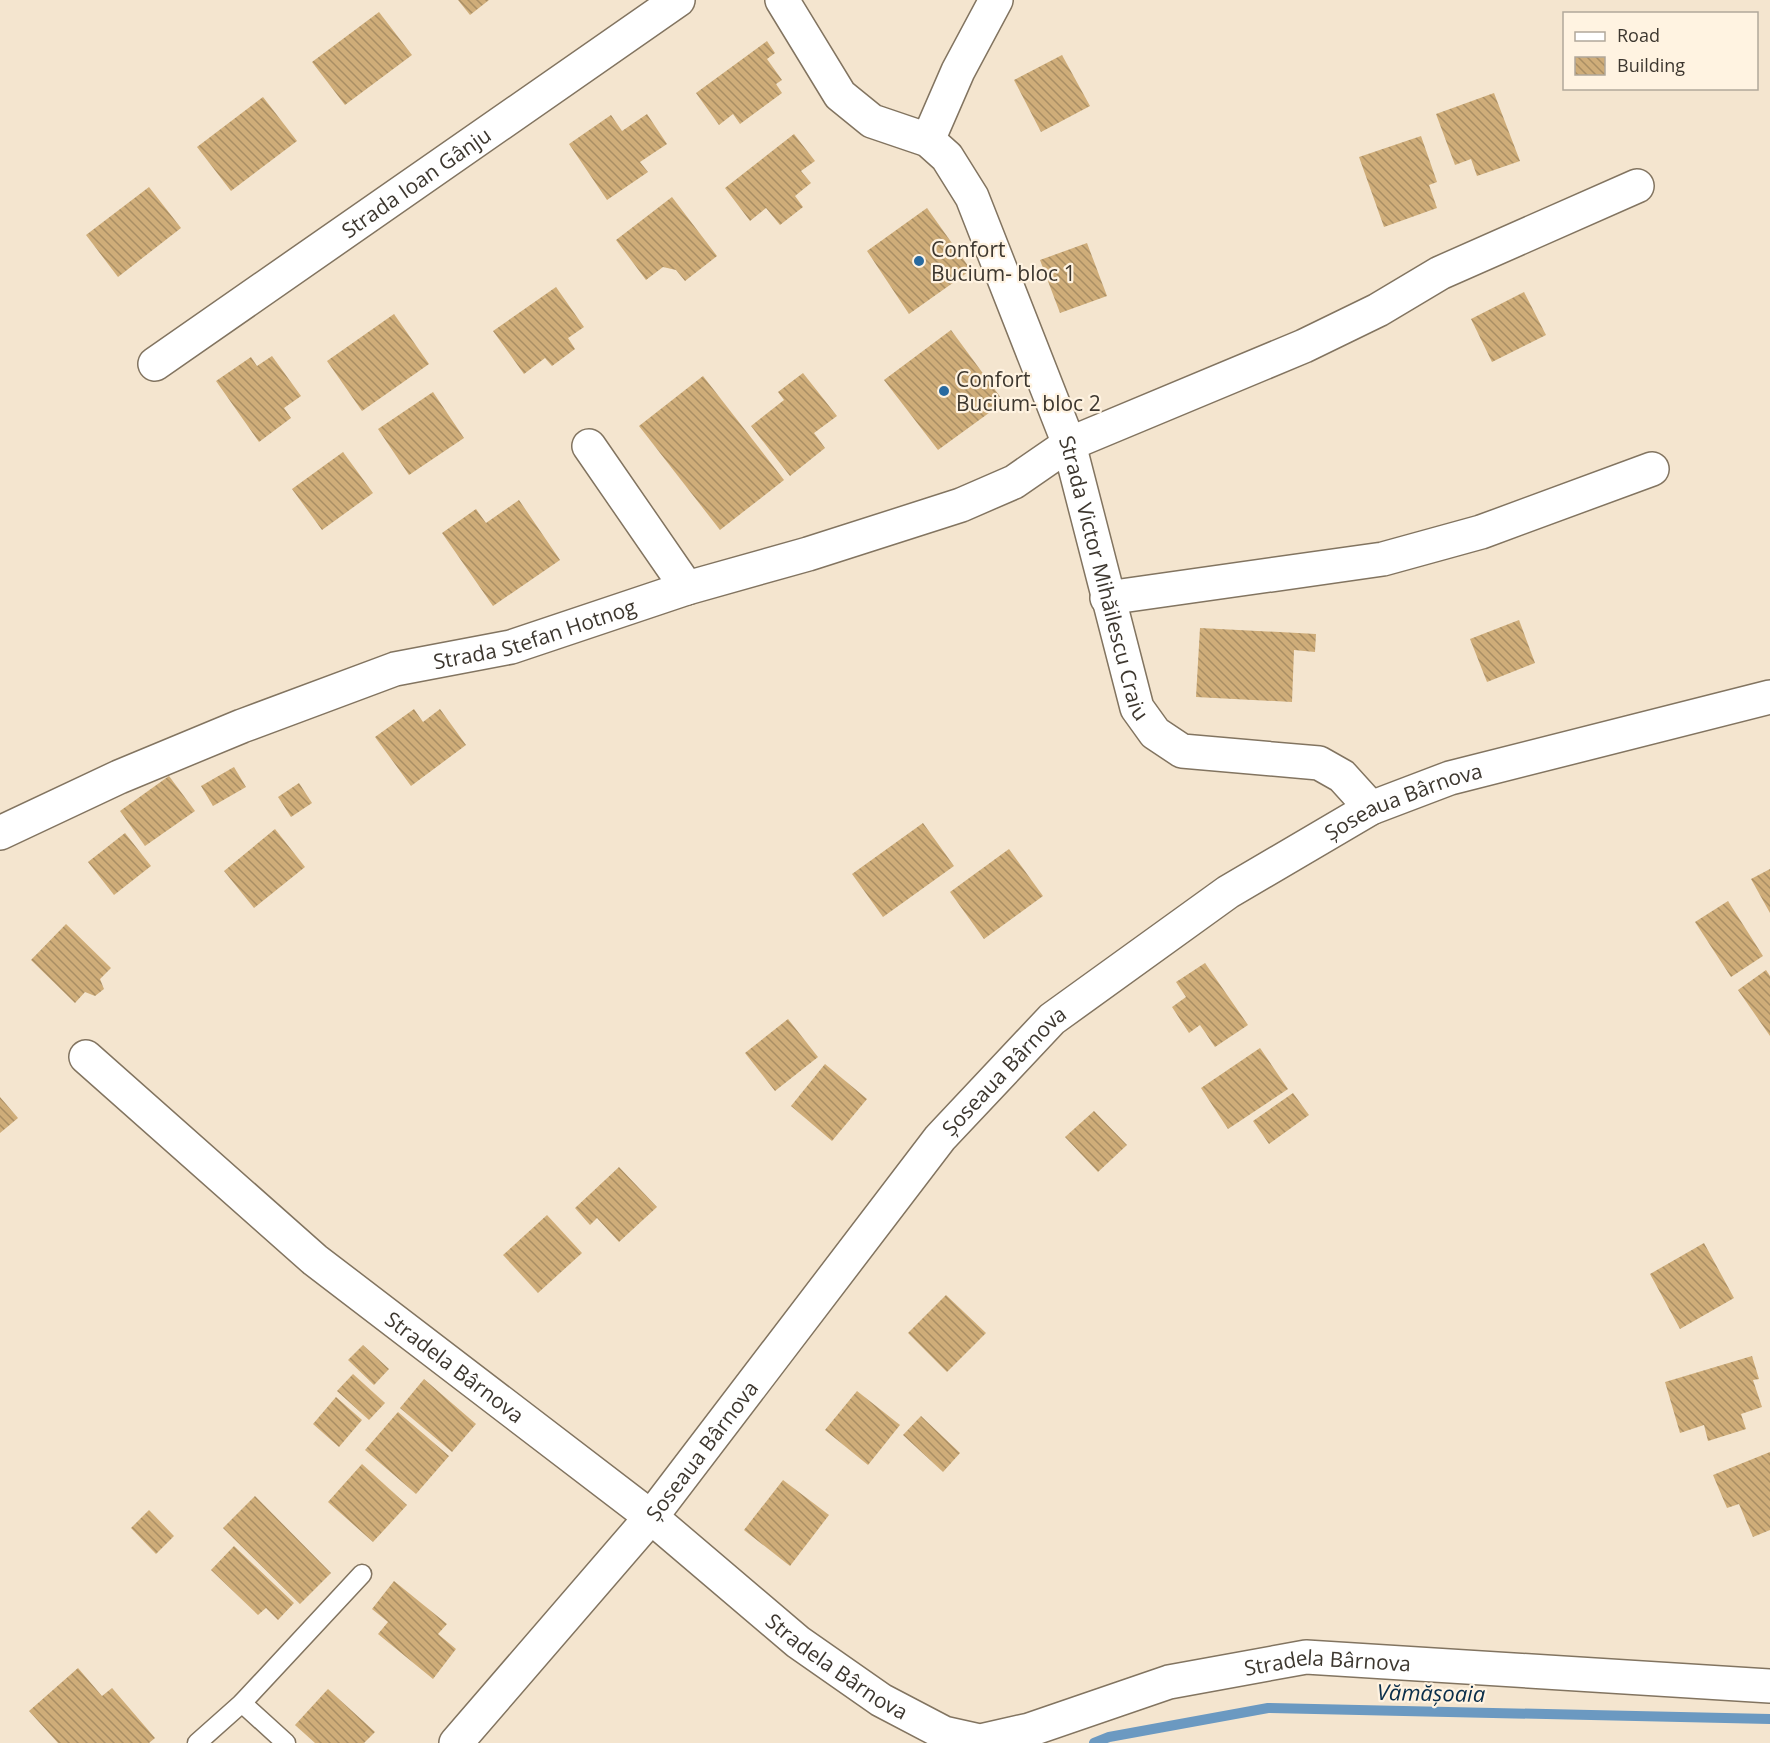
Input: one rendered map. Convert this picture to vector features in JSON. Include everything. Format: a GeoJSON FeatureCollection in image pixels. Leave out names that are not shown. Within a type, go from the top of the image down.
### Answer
{"type":"FeatureCollection","features":[{"type":"Feature","properties":{"kind":"street","name":"Strada Ioan Gânju"},"geometry":{"type":"LineString","coordinates":[[155,364],[678,0]]}},
{"type":"Feature","properties":{"kind":"street","name":"Strada Victor Mihăilescu Craiu"},"geometry":{"type":"LineString","coordinates":[[782,0],[840,95],[872,121],[928,140],[947,157],[972,197],[1069,444],[1137,708],[1155,733],[1182,751],[1319,763],[1342,776],[1371,808]]}},
{"type":"Feature","properties":{"kind":"street"},"geometry":{"type":"LineString","coordinates":[[928,140],[958,71],[996,0]]}},
{"type":"Feature","properties":{"kind":"street","name":"Strada Stefan Hotnog"},"geometry":{"type":"LineString","coordinates":[[0,833],[150,764],[242,726],[394,669],[511,647],[687,588],[808,554],[961,506],[1014,482],[1069,444],[1314,342],[1378,310],[1449,269],[1637,186]]}},
{"type":"Feature","properties":{"kind":"street"},"geometry":{"type":"LineString","coordinates":[[589,447],[687,588]]}},
{"type":"Feature","properties":{"kind":"street"},"geometry":{"type":"LineString","coordinates":[[1107,598],[1383,559],[1481,532],[1652,469]]}},
{"type":"Feature","properties":{"kind":"street","name":"Șoseaua Bârnova"},"geometry":{"type":"LineString","coordinates":[[456,1743],[651,1517],[940,1138],[1052,1019],[1228,892],[1371,808],[1450,778],[1770,697]]}},
{"type":"Feature","properties":{"kind":"street","name":"Stradela Bârnova"},"geometry":{"type":"LineString","coordinates":[[86,1057],[315,1260],[651,1517],[798,1642],[881,1700],[944,1733],[980,1741],[1029,1730],[1169,1682],[1306,1656],[1770,1686]]}},
{"type":"Feature","properties":{"kind":"lane"},"geometry":{"type":"LineString","coordinates":[[197,1743],[243,1703],[362,1574]]}},
{"type":"Feature","properties":{"kind":"lane"},"geometry":{"type":"LineString","coordinates":[[243,1703],[286,1743]]}},
{"type":"Feature","properties":{"kind":"building"},"geometry":{"type":"Polygon","coordinates":[[[458,0],[489,0],[470,15],[458,0]]]}},
{"type":"Feature","properties":{"kind":"building"},"geometry":{"type":"Polygon","coordinates":[[[379,12],[412,55],[345,105],[312,62],[379,12]]]}},
{"type":"Feature","properties":{"kind":"building"},"geometry":{"type":"Polygon","coordinates":[[[767,41],[775,53],[767,59],[782,80],[776,84],[782,93],[740,124],[733,114],[719,125],[696,93],[767,41]]]}},
{"type":"Feature","properties":{"kind":"building"},"geometry":{"type":"Polygon","coordinates":[[[1062,55],[1090,106],[1041,132],[1014,80],[1062,55]]]}},
{"type":"Feature","properties":{"kind":"building"},"geometry":{"type":"Polygon","coordinates":[[[1494,93],[1520,161],[1477,176],[1471,159],[1455,165],[1436,114],[1494,93]]]}},
{"type":"Feature","properties":{"kind":"building"},"geometry":{"type":"Polygon","coordinates":[[[263,97],[297,141],[231,191],[197,147],[263,97]]]}},
{"type":"Feature","properties":{"kind":"building"},"geometry":{"type":"Polygon","coordinates":[[[647,114],[667,144],[640,162],[648,172],[607,200],[569,144],[611,115],[622,131],[647,114]]]}},
{"type":"Feature","properties":{"kind":"building"},"geometry":{"type":"Polygon","coordinates":[[[794,134],[815,161],[801,171],[811,183],[795,196],[803,207],[780,225],[766,208],[750,221],[725,188],[794,134]]]}},
{"type":"Feature","properties":{"kind":"building"},"geometry":{"type":"Polygon","coordinates":[[[1421,136],[1437,182],[1429,185],[1437,208],[1384,227],[1359,157],[1421,136]]]}},
{"type":"Feature","properties":{"kind":"building"},"geometry":{"type":"Polygon","coordinates":[[[149,187],[181,228],[118,277],[86,235],[149,187]]]}},
{"type":"Feature","properties":{"kind":"building"},"geometry":{"type":"Polygon","coordinates":[[[672,197],[717,256],[685,281],[676,270],[663,267],[646,280],[616,240],[672,197]]]}},
{"type":"Feature","properties":{"kind":"building","name":"Confort Bucium- bloc 1"},"geometry":{"type":"Polygon","coordinates":[[[927,208],[971,270],[909,314],[867,251],[927,208]]]}},
{"type":"Feature","properties":{"kind":"building"},"geometry":{"type":"Polygon","coordinates":[[[1087,243],[1107,296],[1060,313],[1040,260],[1087,243]]]}},
{"type":"Feature","properties":{"kind":"building"},"geometry":{"type":"Polygon","coordinates":[[[556,287],[584,327],[568,338],[575,349],[552,366],[545,358],[524,374],[493,331],[556,287]]]}},
{"type":"Feature","properties":{"kind":"building"},"geometry":{"type":"Polygon","coordinates":[[[1524,292],[1546,335],[1492,362],[1471,319],[1524,292]]]}},
{"type":"Feature","properties":{"kind":"building"},"geometry":{"type":"Polygon","coordinates":[[[394,314],[429,364],[362,411],[327,361],[394,314]]]}},
{"type":"Feature","properties":{"kind":"building","name":"Confort Bucium- bloc 2"},"geometry":{"type":"Polygon","coordinates":[[[951,330],[1004,402],[938,450],[884,380],[951,330]]]}},
{"type":"Feature","properties":{"kind":"building"},"geometry":{"type":"Polygon","coordinates":[[[272,356],[301,396],[284,408],[291,418],[259,442],[216,381],[251,357],[257,366],[272,356]]]}},
{"type":"Feature","properties":{"kind":"building"},"geometry":{"type":"Polygon","coordinates":[[[803,373],[837,416],[814,433],[825,448],[790,476],[751,426],[784,400],[778,392],[803,373]]]}},
{"type":"Feature","properties":{"kind":"building"},"geometry":{"type":"Polygon","coordinates":[[[703,376],[784,480],[720,530],[639,426],[703,376]]]}},
{"type":"Feature","properties":{"kind":"building"},"geometry":{"type":"Polygon","coordinates":[[[433,392],[464,438],[409,475],[378,429],[433,392]]]}},
{"type":"Feature","properties":{"kind":"building"},"geometry":{"type":"Polygon","coordinates":[[[343,452],[373,493],[322,530],[292,489],[343,452]]]}},
{"type":"Feature","properties":{"kind":"building"},"geometry":{"type":"Polygon","coordinates":[[[519,500],[560,560],[493,606],[442,533],[476,509],[486,523],[519,500]]]}},
{"type":"Feature","properties":{"kind":"building"},"geometry":{"type":"Polygon","coordinates":[[[1519,620],[1535,663],[1487,682],[1470,639],[1519,620]]]}},
{"type":"Feature","properties":{"kind":"building"},"geometry":{"type":"Polygon","coordinates":[[[1200,628],[1316,634],[1315,652],[1294,650],[1292,702],[1196,697],[1200,628]]]}},
{"type":"Feature","properties":{"kind":"building"},"geometry":{"type":"Polygon","coordinates":[[[414,709],[423,722],[440,709],[466,745],[411,786],[375,737],[414,709]]]}},
{"type":"Feature","properties":{"kind":"building"},"geometry":{"type":"Polygon","coordinates":[[[234,767],[246,787],[213,806],[201,786],[234,767]]]}},
{"type":"Feature","properties":{"kind":"building"},"geometry":{"type":"Polygon","coordinates":[[[169,776],[195,811],[145,846],[120,811],[169,776]]]}},
{"type":"Feature","properties":{"kind":"building"},"geometry":{"type":"Polygon","coordinates":[[[299,783],[312,803],[291,817],[278,797],[299,783]]]}},
{"type":"Feature","properties":{"kind":"building"},"geometry":{"type":"Polygon","coordinates":[[[923,823],[954,866],[883,917],[852,874],[923,823]]]}},
{"type":"Feature","properties":{"kind":"building"},"geometry":{"type":"Polygon","coordinates":[[[275,829],[305,867],[254,908],[224,871],[275,829]]]}},
{"type":"Feature","properties":{"kind":"building"},"geometry":{"type":"Polygon","coordinates":[[[125,833],[151,866],[114,895],[88,862],[125,833]]]}},
{"type":"Feature","properties":{"kind":"building"},"geometry":{"type":"Polygon","coordinates":[[[1009,849],[1043,896],[984,939],[950,892],[1009,849]]]}},
{"type":"Feature","properties":{"kind":"building"},"geometry":{"type":"Polygon","coordinates":[[[1770,869],[1770,913],[1751,879],[1770,869]]]}},
{"type":"Feature","properties":{"kind":"building"},"geometry":{"type":"Polygon","coordinates":[[[1728,901],[1763,956],[1731,977],[1695,922],[1728,901]]]}},
{"type":"Feature","properties":{"kind":"building"},"geometry":{"type":"Polygon","coordinates":[[[66,924],[111,968],[100,979],[104,989],[95,996],[85,992],[75,1003],[31,960],[66,924]]]}},
{"type":"Feature","properties":{"kind":"building"},"geometry":{"type":"Polygon","coordinates":[[[1205,963],[1248,1025],[1215,1047],[1200,1025],[1189,1033],[1172,1007],[1186,997],[1176,982],[1205,963]]]}},
{"type":"Feature","properties":{"kind":"building"},"geometry":{"type":"Polygon","coordinates":[[[1766,970],[1770,976],[1770,1036],[1738,990],[1766,970]]]}},
{"type":"Feature","properties":{"kind":"building"},"geometry":{"type":"Polygon","coordinates":[[[788,1019],[818,1057],[775,1091],[745,1053],[788,1019]]]}},
{"type":"Feature","properties":{"kind":"building"},"geometry":{"type":"Polygon","coordinates":[[[1260,1048],[1288,1089],[1228,1129],[1201,1088],[1260,1048]]]}},
{"type":"Feature","properties":{"kind":"building"},"geometry":{"type":"Polygon","coordinates":[[[825,1064],[867,1099],[832,1141],[791,1106],[825,1064]]]}},
{"type":"Feature","properties":{"kind":"building"},"geometry":{"type":"Polygon","coordinates":[[[1293,1093],[1309,1115],[1269,1144],[1253,1121],[1293,1093]]]}},
{"type":"Feature","properties":{"kind":"building"},"geometry":{"type":"Polygon","coordinates":[[[0,1097],[18,1118],[0,1133],[0,1097]]]}},
{"type":"Feature","properties":{"kind":"building"},"geometry":{"type":"Polygon","coordinates":[[[1094,1111],[1127,1145],[1098,1172],[1065,1137],[1094,1111]]]}},
{"type":"Feature","properties":{"kind":"building"},"geometry":{"type":"Polygon","coordinates":[[[619,1167],[657,1207],[619,1242],[597,1218],[590,1225],[575,1208],[619,1167]]]}},
{"type":"Feature","properties":{"kind":"building"},"geometry":{"type":"Polygon","coordinates":[[[547,1215],[582,1253],[538,1293],[503,1255],[547,1215]]]}},
{"type":"Feature","properties":{"kind":"building"},"geometry":{"type":"Polygon","coordinates":[[[1704,1243],[1734,1298],[1680,1329],[1650,1274],[1704,1243]]]}},
{"type":"Feature","properties":{"kind":"building"},"geometry":{"type":"Polygon","coordinates":[[[946,1295],[986,1333],[947,1372],[908,1333],[946,1295]]]}},
{"type":"Feature","properties":{"kind":"building"},"geometry":{"type":"Polygon","coordinates":[[[363,1345],[389,1369],[374,1385],[348,1360],[363,1345]]]}},
{"type":"Feature","properties":{"kind":"building"},"geometry":{"type":"Polygon","coordinates":[[[1752,1356],[1759,1379],[1753,1380],[1762,1407],[1741,1414],[1746,1429],[1708,1441],[1704,1425],[1680,1433],[1665,1382],[1752,1356]]]}},
{"type":"Feature","properties":{"kind":"building"},"geometry":{"type":"Polygon","coordinates":[[[353,1374],[385,1403],[369,1420],[337,1391],[353,1374]]]}},
{"type":"Feature","properties":{"kind":"building"},"geometry":{"type":"Polygon","coordinates":[[[424,1379],[476,1424],[452,1452],[400,1408],[424,1379]]]}},
{"type":"Feature","properties":{"kind":"building"},"geometry":{"type":"Polygon","coordinates":[[[857,1391],[900,1425],[868,1465],[825,1430],[857,1391]]]}},
{"type":"Feature","properties":{"kind":"building"},"geometry":{"type":"Polygon","coordinates":[[[336,1397],[362,1420],[339,1447],[313,1424],[336,1397]]]}},
{"type":"Feature","properties":{"kind":"building"},"geometry":{"type":"Polygon","coordinates":[[[398,1412],[449,1456],[416,1494],[365,1450],[398,1412]]]}},
{"type":"Feature","properties":{"kind":"building"},"geometry":{"type":"Polygon","coordinates":[[[921,1416],[960,1453],[943,1472],[903,1435],[921,1416]]]}},
{"type":"Feature","properties":{"kind":"building"},"geometry":{"type":"Polygon","coordinates":[[[1770,1452],[1770,1530],[1753,1537],[1739,1504],[1727,1508],[1713,1475],[1770,1452]]]}},
{"type":"Feature","properties":{"kind":"building"},"geometry":{"type":"Polygon","coordinates":[[[362,1464],[407,1505],[373,1542],[328,1502],[362,1464]]]}},
{"type":"Feature","properties":{"kind":"building"},"geometry":{"type":"Polygon","coordinates":[[[783,1480],[829,1515],[790,1566],[744,1530],[783,1480]]]}},
{"type":"Feature","properties":{"kind":"building"},"geometry":{"type":"Polygon","coordinates":[[[255,1496],[331,1573],[300,1604],[223,1528],[255,1496]]]}},
{"type":"Feature","properties":{"kind":"building"},"geometry":{"type":"Polygon","coordinates":[[[149,1510],[174,1536],[156,1554],[131,1528],[149,1510]]]}},
{"type":"Feature","properties":{"kind":"building"},"geometry":{"type":"Polygon","coordinates":[[[234,1546],[294,1603],[278,1620],[266,1608],[258,1615],[211,1570],[234,1546]]]}},
{"type":"Feature","properties":{"kind":"building"},"geometry":{"type":"Polygon","coordinates":[[[394,1581],[447,1624],[438,1634],[456,1649],[433,1679],[378,1634],[388,1622],[372,1609],[394,1581]]]}},
{"type":"Feature","properties":{"kind":"building"},"geometry":{"type":"Polygon","coordinates":[[[78,1668],[102,1696],[112,1688],[155,1738],[149,1743],[58,1743],[29,1711],[78,1668]]]}},
{"type":"Feature","properties":{"kind":"building"},"geometry":{"type":"Polygon","coordinates":[[[328,1689],[375,1732],[364,1743],[315,1743],[295,1725],[328,1689]]]}},
{"type":"Feature","properties":{"kind":"waterway","name":"Vămășoaia"},"geometry":{"type":"LineString","coordinates":[[1094,1743],[1109,1737],[1268,1708],[1770,1719]]}},
{"type":"Feature","properties":{"kind":"place","name":"Confort Bucium- bloc 1"},"geometry":{"type":"Point","coordinates":[919,261]}},
{"type":"Feature","properties":{"kind":"place","name":"Confort Bucium- bloc 2"},"geometry":{"type":"Point","coordinates":[944,391]}}]}
